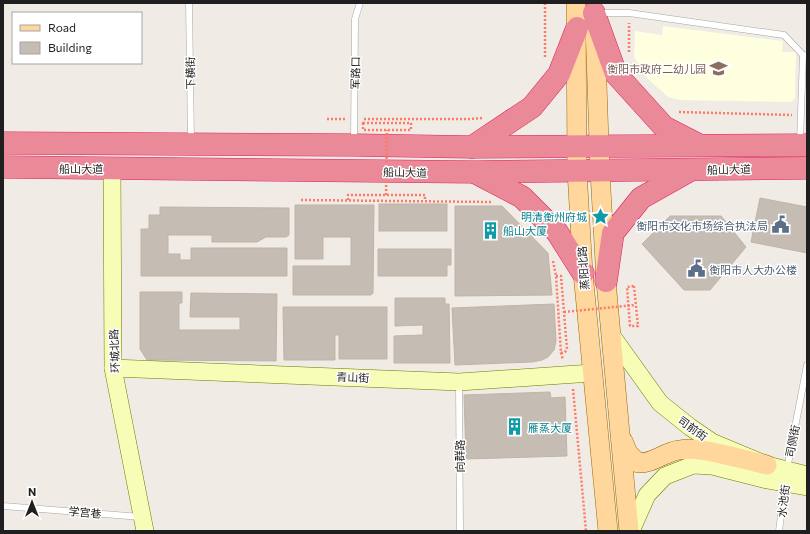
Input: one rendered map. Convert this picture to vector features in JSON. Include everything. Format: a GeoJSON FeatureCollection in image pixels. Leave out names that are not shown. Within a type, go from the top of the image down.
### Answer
{"type":"FeatureCollection","features":[{"type":"Feature","properties":{"kind":"highway"},"geometry":{"type":"LineString","coordinates":[[588,6],[616,74],[664,127],[702,146]]}},
{"type":"Feature","properties":{"kind":"highway"},"geometry":{"type":"LineString","coordinates":[[472,147],[532,107],[558,74],[577,28]]}},
{"type":"Feature","properties":{"kind":"highway","name":"船山大道"},"geometry":{"type":"LineString","coordinates":[[3,143],[472,147],[804,145]]}},
{"type":"Feature","properties":{"kind":"highway","name":"船山大道"},"geometry":{"type":"LineString","coordinates":[[3,167],[475,172],[807,168]]}},
{"type":"Feature","properties":{"kind":"highway"},"geometry":{"type":"LineString","coordinates":[[606,281],[613,233],[641,198],[691,170]]}},
{"type":"Feature","properties":{"kind":"highway"},"geometry":{"type":"LineString","coordinates":[[475,172],[522,197],[557,232],[583,273]]}},
{"type":"Feature","properties":{"kind":"main road","name":"蒸阳北路"},"geometry":{"type":"LineString","coordinates":[[588,6],[577,28],[577,147],[583,273],[608,531]]}},
{"type":"Feature","properties":{"kind":"main road","name":"蒸阳北路"},"geometry":{"type":"LineString","coordinates":[[588,6],[599,147],[606,281],[630,531]]}},
{"type":"Feature","properties":{"kind":"main road"},"geometry":{"type":"LineString","coordinates":[[621,438],[628,453],[638,463],[656,460],[678,450],[690,449],[767,465]]}},
{"type":"Feature","properties":{"kind":"street","name":"环城北路"},"geometry":{"type":"LineString","coordinates":[[112,168],[113,368],[144,524]]}},
{"type":"Feature","properties":{"kind":"street","name":"司前街"},"geometry":{"type":"LineString","coordinates":[[612,336],[660,403],[690,427],[712,442],[767,465],[786,477],[807,487]]}},
{"type":"Feature","properties":{"kind":"street","name":"青山街"},"geometry":{"type":"LineString","coordinates":[[113,368],[459,382],[592,373]]}},
{"type":"Feature","properties":{"kind":"street","name":"司前街"},"geometry":{"type":"LineString","coordinates":[[630,531],[647,495],[665,476],[693,465],[712,466],[786,477],[807,475]]}},
{"type":"Feature","properties":{"kind":"lane","name":"下横街"},"geometry":{"type":"LineString","coordinates":[[189,3],[191,144]]}},
{"type":"Feature","properties":{"kind":"lane","name":"军路口"},"geometry":{"type":"LineString","coordinates":[[354,145],[355,19],[360,3]]}},
{"type":"Feature","properties":{"kind":"lane"},"geometry":{"type":"LineString","coordinates":[[588,6],[784,35],[805,55],[801,115],[804,145]]}},
{"type":"Feature","properties":{"kind":"lane","name":"司侧街"},"geometry":{"type":"LineString","coordinates":[[786,477],[807,365]]}},
{"type":"Feature","properties":{"kind":"lane","name":"向群路"},"geometry":{"type":"LineString","coordinates":[[459,382],[460,531]]}},
{"type":"Feature","properties":{"kind":"lane","name":"水池街"},"geometry":{"type":"LineString","coordinates":[[779,531],[786,477]]}},
{"type":"Feature","properties":{"kind":"lane","name":"学宫巷"},"geometry":{"type":"LineString","coordinates":[[3,506],[144,524]]}},
{"type":"Feature","properties":{"kind":"path"},"geometry":{"type":"LineString","coordinates":[[545,3],[545,66]]}},
{"type":"Feature","properties":{"kind":"path"},"geometry":{"type":"LineString","coordinates":[[629,13],[630,57]]}},
{"type":"Feature","properties":{"kind":"path"},"geometry":{"type":"LineString","coordinates":[[676,111],[681,113],[801,115]]}},
{"type":"Feature","properties":{"kind":"path"},"geometry":{"type":"LineString","coordinates":[[327,119],[388,121],[470,119],[486,117]]}},
{"type":"Feature","properties":{"kind":"path"},"geometry":{"type":"LineString","coordinates":[[380,123],[388,121],[398,123]]}},
{"type":"Feature","properties":{"kind":"path"},"geometry":{"type":"LineString","coordinates":[[386,195],[387,130]]}},
{"type":"Feature","properties":{"kind":"path"},"geometry":{"type":"LineString","coordinates":[[348,200],[348,195],[425,195],[425,201]]}},
{"type":"Feature","properties":{"kind":"path"},"geometry":{"type":"LineString","coordinates":[[301,200],[494,202]]}},
{"type":"Feature","properties":{"kind":"path"},"geometry":{"type":"LineString","coordinates":[[552,257],[556,276],[560,354],[573,388],[586,531]]}},
{"type":"Feature","properties":{"kind":"path"},"geometry":{"type":"LineString","coordinates":[[556,276],[561,276],[562,282],[567,349],[565,352],[560,354]]}},
{"type":"Feature","properties":{"kind":"path"},"geometry":{"type":"LineString","coordinates":[[634,286],[636,305],[638,326],[630,326],[627,287],[634,286]]}},
{"type":"Feature","properties":{"kind":"path"},"geometry":{"type":"LineString","coordinates":[[564,312],[636,305]]}},
{"type":"Feature","properties":{"kind":"shaded area","name":"衡阳市政府二幼儿园"},"geometry":{"type":"Polygon","coordinates":[[[663,26],[783,41],[782,52],[796,52],[795,98],[791,102],[680,100],[668,97],[648,79],[634,57],[635,31],[662,35],[663,26]]]}},
{"type":"Feature","properties":{"kind":"building","name":"衡阳市文化市场综合执法局"},"geometry":{"type":"Polygon","coordinates":[[[760,198],[807,207],[807,253],[751,242],[760,198]]]}},
{"type":"Feature","properties":{"kind":"building"},"geometry":{"type":"Polygon","coordinates":[[[379,204],[447,204],[447,231],[379,231],[379,204]]]}},
{"type":"Feature","properties":{"kind":"building"},"geometry":{"type":"Polygon","coordinates":[[[295,205],[374,205],[373,293],[371,295],[293,295],[293,266],[351,266],[351,237],[323,237],[323,259],[295,259],[295,205]]]}},
{"type":"Feature","properties":{"kind":"building","name":"船山大厦"},"geometry":{"type":"Polygon","coordinates":[[[455,206],[502,206],[548,253],[552,295],[455,296],[455,206]]]}},
{"type":"Feature","properties":{"kind":"building"},"geometry":{"type":"Polygon","coordinates":[[[160,207],[289,208],[289,235],[286,237],[266,237],[257,242],[212,242],[212,235],[168,235],[168,254],[180,254],[180,260],[191,260],[191,248],[287,248],[287,276],[141,276],[141,229],[149,229],[149,215],[160,215],[160,207]]]}},
{"type":"Feature","properties":{"kind":"building","name":"衡阳市人大办公楼"},"geometry":{"type":"Polygon","coordinates":[[[670,216],[721,216],[746,247],[710,290],[684,290],[642,244],[670,216]]]}},
{"type":"Feature","properties":{"kind":"building"},"geometry":{"type":"Polygon","coordinates":[[[378,249],[451,249],[451,265],[447,265],[447,276],[378,276],[378,249]]]}},
{"type":"Feature","properties":{"kind":"building"},"geometry":{"type":"Polygon","coordinates":[[[140,292],[182,292],[182,303],[179,303],[179,330],[240,330],[240,317],[190,317],[191,293],[277,294],[276,361],[147,360],[140,349],[140,292]]]}},
{"type":"Feature","properties":{"kind":"building"},"geometry":{"type":"Polygon","coordinates":[[[395,298],[445,298],[445,304],[449,304],[450,363],[394,363],[394,336],[423,335],[423,325],[395,326],[395,298]]]}},
{"type":"Feature","properties":{"kind":"building"},"geometry":{"type":"Polygon","coordinates":[[[554,304],[556,341],[554,350],[548,357],[532,362],[455,365],[452,308],[554,304]]]}},
{"type":"Feature","properties":{"kind":"building"},"geometry":{"type":"Polygon","coordinates":[[[283,307],[387,307],[387,359],[339,359],[339,335],[335,335],[335,360],[284,360],[283,307]]]}},
{"type":"Feature","properties":{"kind":"building","name":"雁蒸大厦"},"geometry":{"type":"Polygon","coordinates":[[[550,392],[551,398],[565,397],[567,456],[466,459],[464,395],[550,392]]]}},
{"type":"Feature","properties":{"kind":"place","name":"衡阳市政府二幼儿园"},"geometry":{"type":"Point","coordinates":[719,68]}},
{"type":"Feature","properties":{"kind":"place","name":"明清衡州府城"},"geometry":{"type":"Point","coordinates":[600,216]}},
{"type":"Feature","properties":{"kind":"place","name":"衡阳市文化市场综合执法局"},"geometry":{"type":"Point","coordinates":[781,225]}},
{"type":"Feature","properties":{"kind":"place","name":"船山大厦"},"geometry":{"type":"Point","coordinates":[490,230]}},
{"type":"Feature","properties":{"kind":"place","name":"衡阳市人大办公楼"},"geometry":{"type":"Point","coordinates":[696,269]}},
{"type":"Feature","properties":{"kind":"place","name":"雁蒸大厦"},"geometry":{"type":"Point","coordinates":[515,427]}}]}
